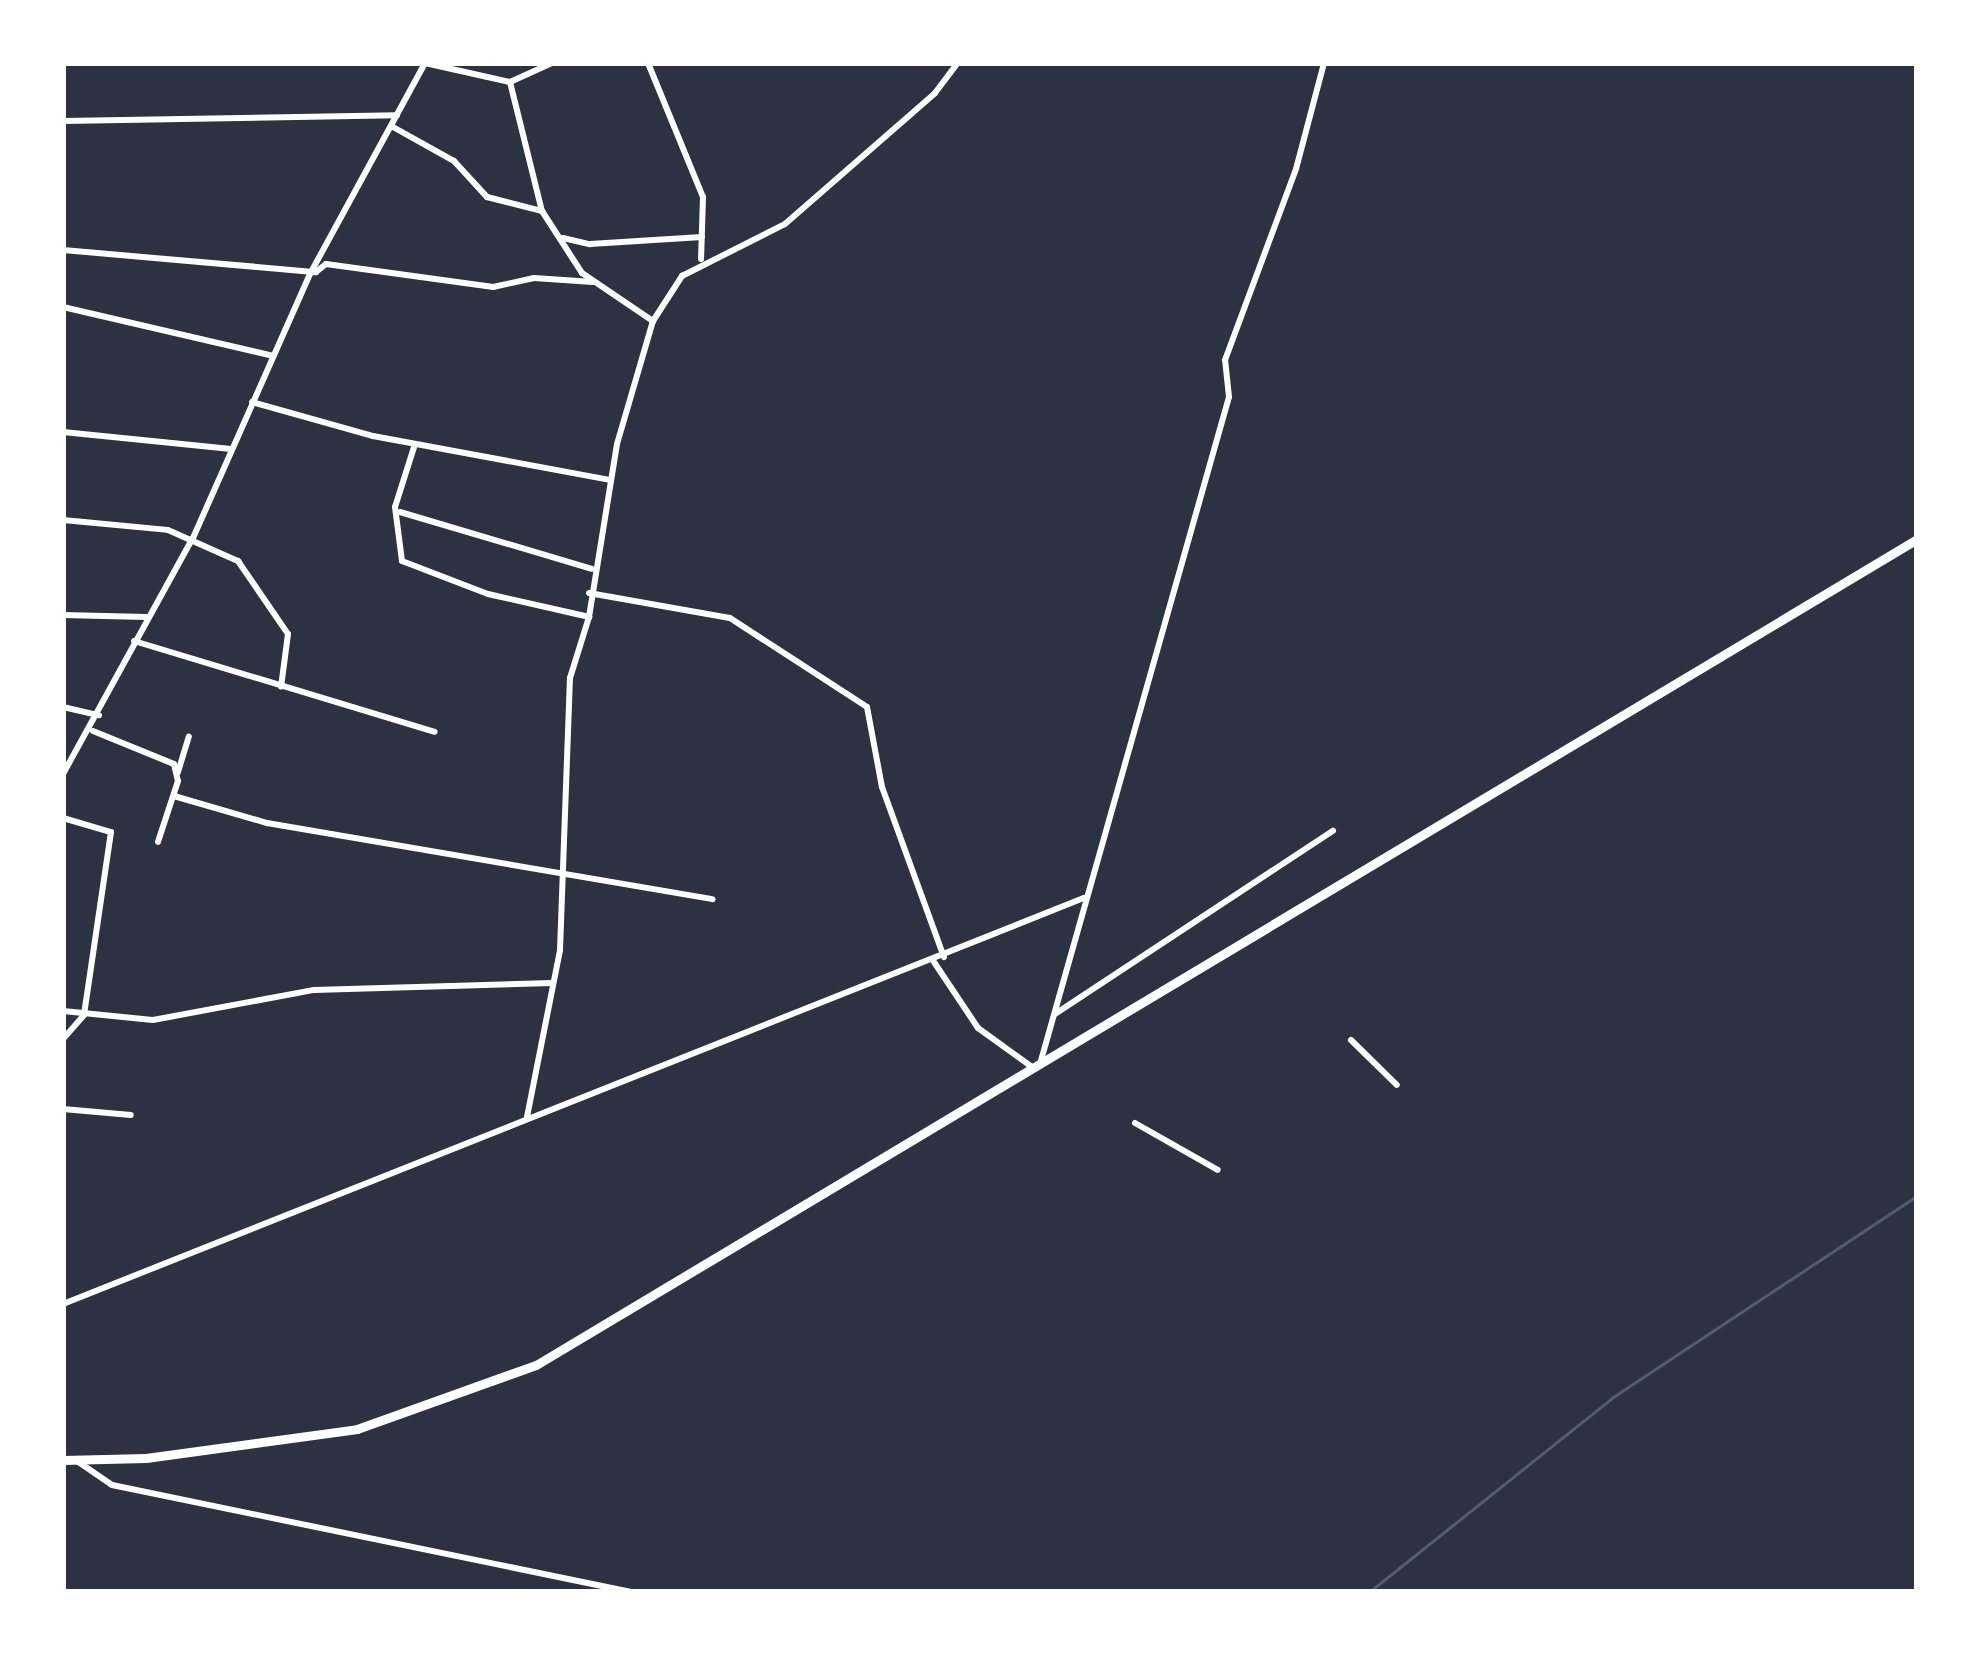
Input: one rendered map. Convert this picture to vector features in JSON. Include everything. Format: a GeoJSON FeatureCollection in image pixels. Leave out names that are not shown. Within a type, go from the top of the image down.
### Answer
{"type":"FeatureCollection","features":[{"type":"Feature","properties":{"kind":"highway"},"geometry":{"type":"LineString","coordinates":[[69,1460],[275,1444],[357,1429],[462,1396],[592,1335],[1917,539]]}},
{"type":"Feature","properties":{"kind":"street"},"geometry":{"type":"LineString","coordinates":[[63,774],[99,715],[146,617],[194,538],[313,272],[425,63],[510,82],[552,63]]}},
{"type":"Feature","properties":{"kind":"street"},"geometry":{"type":"LineString","coordinates":[[648,63],[703,197],[701,259]]}},
{"type":"Feature","properties":{"kind":"street"},"geometry":{"type":"LineString","coordinates":[[527,1117],[552,983],[570,679],[589,617],[592,569],[652,321],[666,293],[701,259],[732,257],[785,224],[935,93],[958,63]]}},
{"type":"Feature","properties":{"kind":"street"},"geometry":{"type":"LineString","coordinates":[[934,962],[978,1028],[1038,1070],[1229,397],[1226,360],[1296,169],[1324,63]]}},
{"type":"Feature","properties":{"kind":"street"},"geometry":{"type":"LineString","coordinates":[[510,82],[542,211],[593,283],[652,321]]}},
{"type":"Feature","properties":{"kind":"street"},"geometry":{"type":"LineString","coordinates":[[63,121],[398,116]]}},
{"type":"Feature","properties":{"kind":"street"},"geometry":{"type":"LineString","coordinates":[[392,126],[454,161],[487,197],[542,211]]}},
{"type":"Feature","properties":{"kind":"street"},"geometry":{"type":"LineString","coordinates":[[563,238],[703,237]]}},
{"type":"Feature","properties":{"kind":"street"},"geometry":{"type":"LineString","coordinates":[[63,250],[313,272],[326,264],[493,287],[534,278],[593,283]]}},
{"type":"Feature","properties":{"kind":"street"},"geometry":{"type":"LineString","coordinates":[[63,307],[273,356]]}},
{"type":"Feature","properties":{"kind":"street"},"geometry":{"type":"LineString","coordinates":[[252,402],[415,444],[611,480]]}},
{"type":"Feature","properties":{"kind":"street"},"geometry":{"type":"LineString","coordinates":[[63,432],[231,449]]}},
{"type":"Feature","properties":{"kind":"street"},"geometry":{"type":"LineString","coordinates":[[415,444],[394,531],[402,561],[546,611],[589,617]]}},
{"type":"Feature","properties":{"kind":"street"},"geometry":{"type":"LineString","coordinates":[[399,512],[592,569]]}},
{"type":"Feature","properties":{"kind":"street"},"geometry":{"type":"LineString","coordinates":[[63,520],[194,538],[238,561],[280,614],[290,654],[281,687]]}},
{"type":"Feature","properties":{"kind":"street"},"geometry":{"type":"LineString","coordinates":[[589,592],[730,618],[867,706],[899,844],[944,957]]}},
{"type":"Feature","properties":{"kind":"street"},"geometry":{"type":"LineString","coordinates":[[63,615],[146,617]]}},
{"type":"Feature","properties":{"kind":"street"},"geometry":{"type":"LineString","coordinates":[[134,641],[435,733]]}},
{"type":"Feature","properties":{"kind":"street"},"geometry":{"type":"LineString","coordinates":[[63,706],[99,715]]}},
{"type":"Feature","properties":{"kind":"street"},"geometry":{"type":"LineString","coordinates":[[91,730],[178,772]]}},
{"type":"Feature","properties":{"kind":"street"},"geometry":{"type":"LineString","coordinates":[[158,842],[189,737]]}},
{"type":"Feature","properties":{"kind":"street"},"geometry":{"type":"LineString","coordinates":[[174,796],[266,823],[713,899]]}},
{"type":"Feature","properties":{"kind":"street"},"geometry":{"type":"LineString","coordinates":[[63,818],[111,832],[84,1015],[63,1040]]}},
{"type":"Feature","properties":{"kind":"street"},"geometry":{"type":"LineString","coordinates":[[1055,1014],[1333,831]]}},
{"type":"Feature","properties":{"kind":"street"},"geometry":{"type":"LineString","coordinates":[[64,1300],[934,962],[1084,898]]}},
{"type":"Feature","properties":{"kind":"street"},"geometry":{"type":"LineString","coordinates":[[63,1010],[154,1020],[314,990],[552,983]]}},
{"type":"Feature","properties":{"kind":"street"},"geometry":{"type":"LineString","coordinates":[[1351,1040],[1397,1085]]}},
{"type":"Feature","properties":{"kind":"street"},"geometry":{"type":"LineString","coordinates":[[63,1109],[131,1115]]}},
{"type":"Feature","properties":{"kind":"street"},"geometry":{"type":"LineString","coordinates":[[1136,1124],[1218,1170]]}},
{"type":"Feature","properties":{"kind":"street"},"geometry":{"type":"LineString","coordinates":[[69,1460],[112,1485],[631,1592]]}},
{"type":"Feature","properties":{"kind":"waterway"},"geometry":{"type":"LineString","coordinates":[[1369,1592],[1613,1397],[1917,1196]]}}]}
